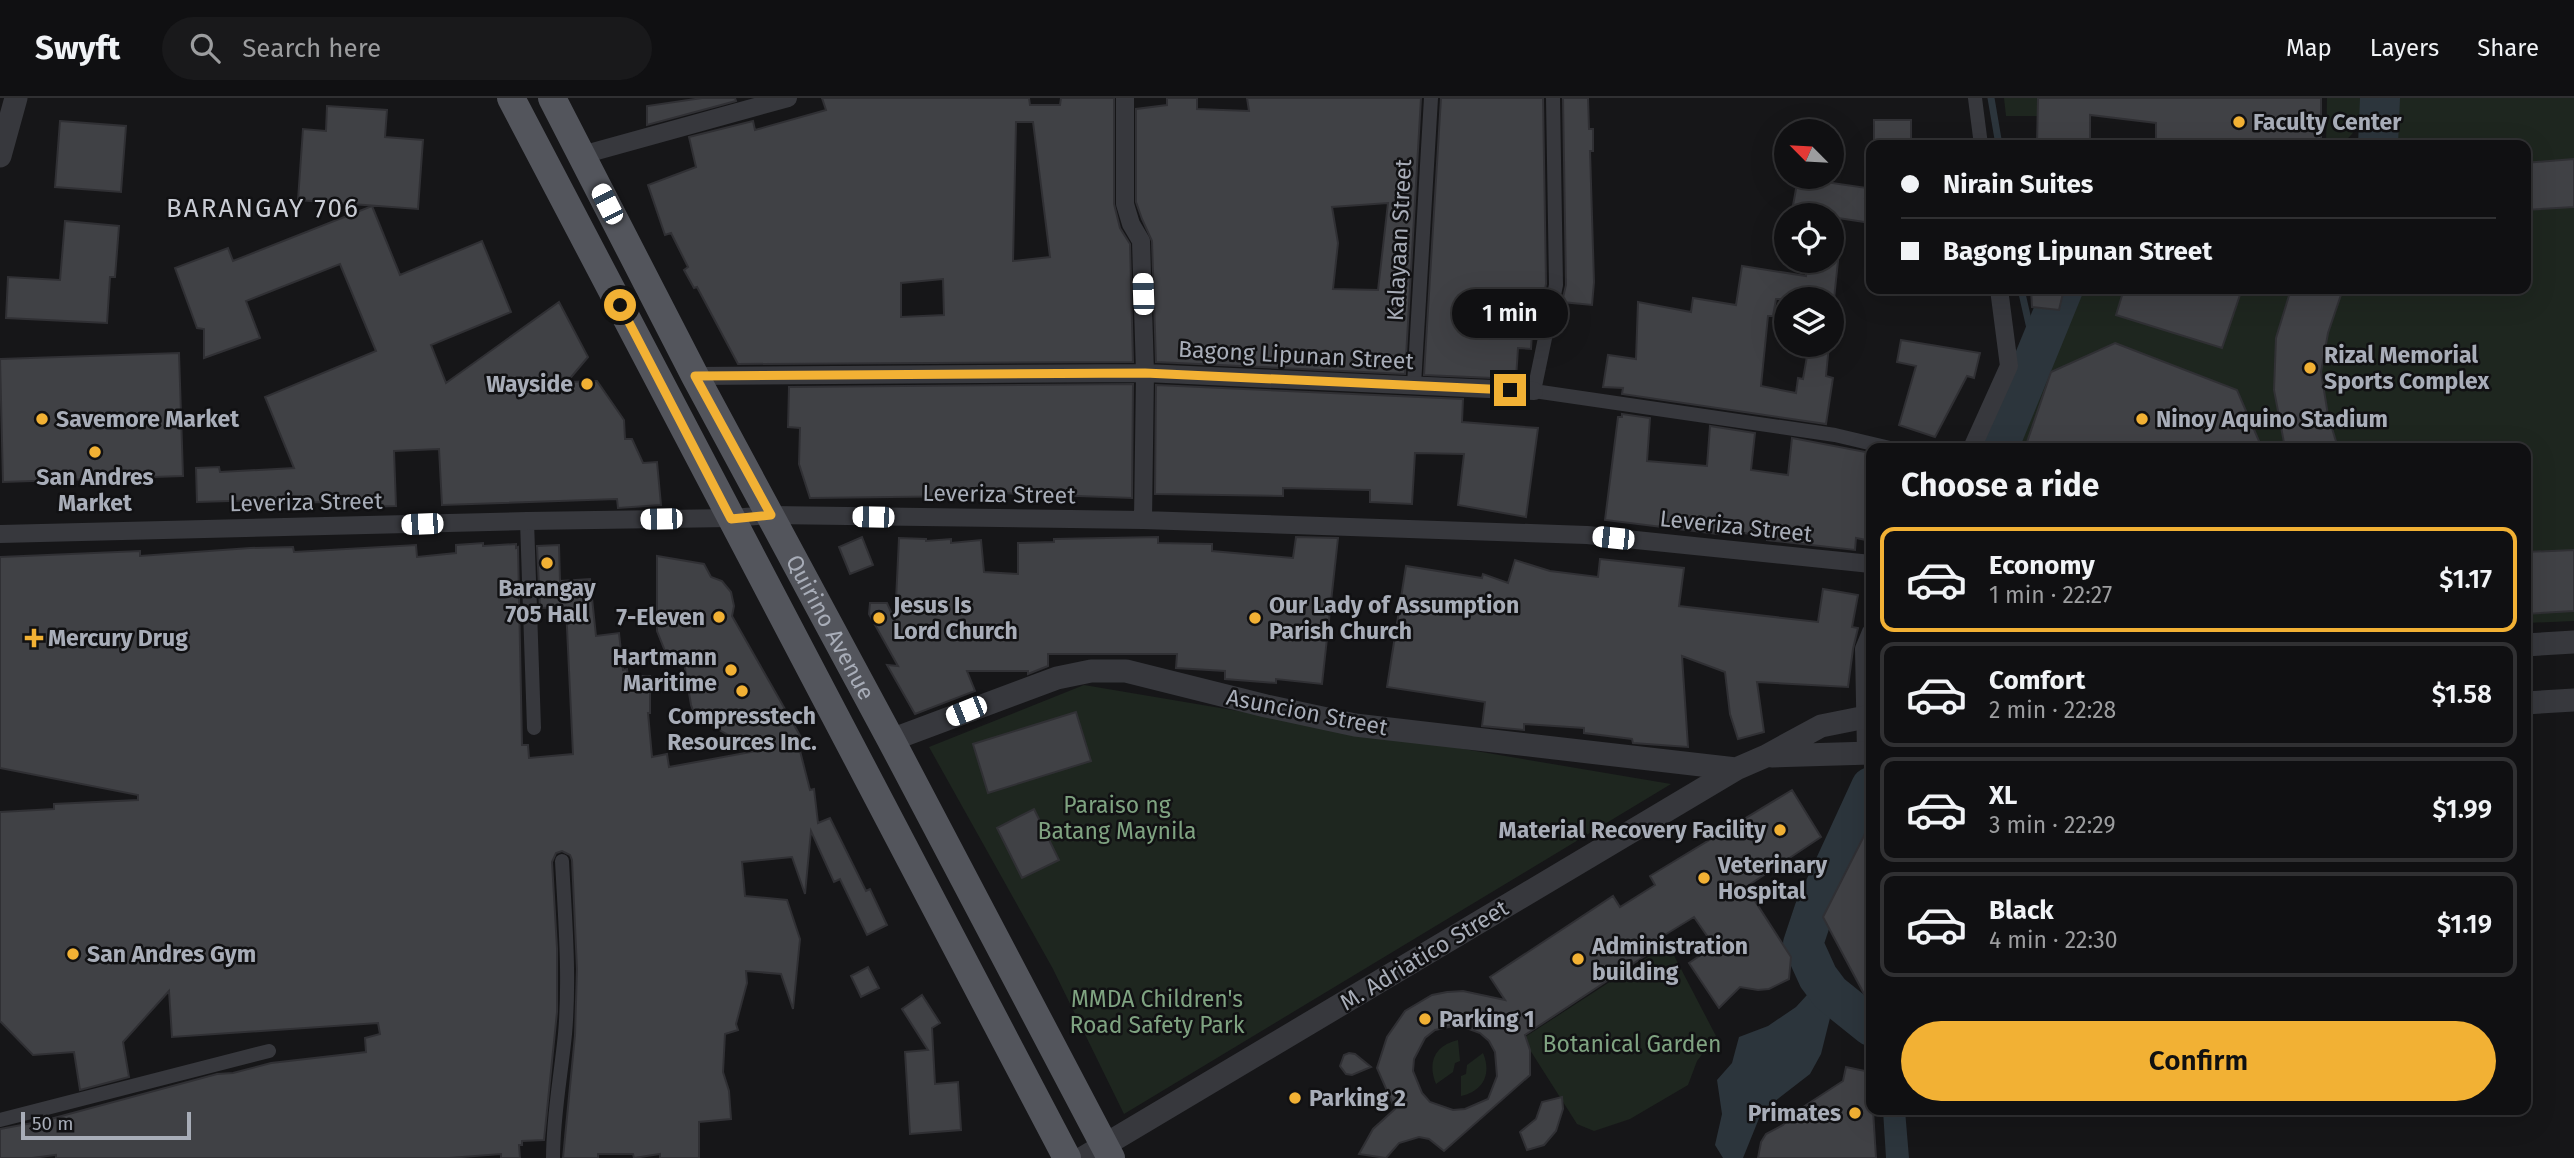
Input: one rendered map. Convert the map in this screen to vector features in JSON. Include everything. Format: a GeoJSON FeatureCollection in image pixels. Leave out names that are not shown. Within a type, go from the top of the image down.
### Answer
{"type":"FeatureCollection","features":[{"type":"Feature","properties":{"kind":"main road","name":"Quirino Avenue"},"geometry":{"type":"LineString","coordinates":[[511,98],[1067,1158]]}},
{"type":"Feature","properties":{"kind":"main road","name":"Quirino Avenue"},"geometry":{"type":"LineString","coordinates":[[552,98],[695,376],[891,740],[1096,1155]]}},
{"type":"Feature","properties":{"kind":"street"},"geometry":{"type":"LineString","coordinates":[[0,156],[16,98]]}},
{"type":"Feature","properties":{"kind":"street"},"geometry":{"type":"LineString","coordinates":[[582,156],[788,98]]}},
{"type":"Feature","properties":{"kind":"street"},"geometry":{"type":"LineString","coordinates":[[1125,98],[1125,204],[1131,224],[1141,241],[1145,373],[1143,520]]}},
{"type":"Feature","properties":{"kind":"street","name":"Kalayaan Street"},"geometry":{"type":"LineString","coordinates":[[1413,385],[1431,98]]}},
{"type":"Feature","properties":{"kind":"street"},"geometry":{"type":"LineString","coordinates":[[1534,391],[1556,285],[1553,98]]}},
{"type":"Feature","properties":{"kind":"street"},"geometry":{"type":"LineString","coordinates":[[1975,98],[1980,140]]}},
{"type":"Feature","properties":{"kind":"street"},"geometry":{"type":"LineString","coordinates":[[1974,443],[2009,366],[2000,294]]}},
{"type":"Feature","properties":{"kind":"street","name":"Bagong Lipunan Street"},"geometry":{"type":"LineString","coordinates":[[695,376],[1145,373],[1534,391],[1835,435],[1869,443]]}},
{"type":"Feature","properties":{"kind":"street","name":"Leveriza Street"},"geometry":{"type":"LineString","coordinates":[[0,534],[527,521],[731,519],[771,515],[1143,520],[1587,536],[1866,564]]}},
{"type":"Feature","properties":{"kind":"street"},"geometry":{"type":"LineString","coordinates":[[527,521],[534,728]]}},
{"type":"Feature","properties":{"kind":"street"},"geometry":{"type":"LineString","coordinates":[[2531,645],[2574,642]]}},
{"type":"Feature","properties":{"kind":"street"},"geometry":{"type":"LineString","coordinates":[[1866,644],[1866,683]]}},
{"type":"Feature","properties":{"kind":"street","name":"Asuncion Street"},"geometry":{"type":"LineString","coordinates":[[891,740],[1057,678],[1091,671],[1126,671],[1266,706],[1355,724],[1736,769]]}},
{"type":"Feature","properties":{"kind":"street"},"geometry":{"type":"LineString","coordinates":[[2531,704],[2574,700]]}},
{"type":"Feature","properties":{"kind":"street","name":"M. Adriatico Street"},"geometry":{"type":"LineString","coordinates":[[1096,1155],[1736,769],[1822,726],[1866,717]]}},
{"type":"Feature","properties":{"kind":"street","name":"M. Adriatico Street"},"geometry":{"type":"LineString","coordinates":[[1766,756],[1866,753]]}},
{"type":"Feature","properties":{"kind":"street"},"geometry":{"type":"LineString","coordinates":[[553,1158],[565,1032],[566,957],[562,861]]}},
{"type":"Feature","properties":{"kind":"street"},"geometry":{"type":"LineString","coordinates":[[0,1120],[269,1051]]}},
{"type":"Feature","properties":{"kind":"green space"},"geometry":{"type":"Polygon","coordinates":[[[2004,98],[2038,98],[2038,116],[2006,116],[2004,98]]]}},
{"type":"Feature","properties":{"kind":"green space"},"geometry":{"type":"Polygon","coordinates":[[[2327,98],[2363,98],[2358,124],[2349,137],[2344,140],[2326,140],[2327,98]]]}},
{"type":"Feature","properties":{"kind":"green space","name":"Rizal Memorial Sports Complex"},"geometry":{"type":"Polygon","coordinates":[[[2390,98],[2574,98],[2574,621],[2531,623],[2531,443],[2017,443],[2077,294],[2531,294],[2531,140],[2389,140],[2390,98]]]}},
{"type":"Feature","properties":{"kind":"green space","name":"Paraiso ng Batang Maynila"},"geometry":{"type":"Polygon","coordinates":[[[1084,685],[1671,784],[1124,1114],[1053,969],[929,747],[1084,685]]]}},
{"type":"Feature","properties":{"kind":"green space","name":"Botanical Garden"},"geometry":{"type":"Polygon","coordinates":[[[1668,944],[1716,1036],[1697,1061],[1688,1085],[1630,1119],[1594,1131],[1577,1124],[1530,1050],[1525,1037],[1668,944]]]}},
{"type":"Feature","properties":{"kind":"green space"},"geometry":{"type":"Polygon","coordinates":[[[1458,1040],[1460,1061],[1455,1063],[1453,1072],[1436,1084],[1432,1069],[1435,1056],[1444,1046],[1458,1040]]]}},
{"type":"Feature","properties":{"kind":"green space"},"geometry":{"type":"Polygon","coordinates":[[[1483,1053],[1486,1061],[1484,1080],[1475,1090],[1461,1096],[1461,1076],[1466,1074],[1467,1065],[1483,1053]]]}},
{"type":"Feature","properties":{"kind":"shaded area"},"geometry":{"type":"Polygon","coordinates":[[[1828,972],[1848,996],[1866,1010],[1866,1032],[1832,1010],[1821,1054],[1810,1074],[1762,1111],[1743,1158],[1723,1158],[1715,1145],[1722,1114],[1717,1080],[1732,1063],[1739,1037],[1768,1026],[1796,1007],[1828,972]]]}},
{"type":"Feature","properties":{"kind":"shaded area"},"geometry":{"type":"Polygon","coordinates":[[[1883,1115],[1905,1115],[1909,1158],[1886,1158],[1883,1115]]]}},
{"type":"Feature","properties":{"kind":"building"},"geometry":{"type":"Polygon","coordinates":[[[702,98],[735,98],[736,101],[647,125],[647,106],[702,98]]]}},
{"type":"Feature","properties":{"kind":"building"},"geometry":{"type":"Polygon","coordinates":[[[822,98],[1029,98],[1030,105],[1060,105],[1061,98],[1114,98],[1114,204],[1120,228],[1130,244],[1133,362],[738,364],[697,287],[694,288],[684,270],[688,267],[671,233],[665,235],[648,185],[696,167],[689,137],[753,121],[755,130],[826,110],[822,98]],[[1016,122],[1013,261],[1050,257],[1033,122],[1016,122]],[[943,279],[901,283],[901,317],[944,315],[943,279]]]}},
{"type":"Feature","properties":{"kind":"building"},"geometry":{"type":"Polygon","coordinates":[[[1167,98],[1197,98],[1197,109],[1249,111],[1247,98],[1421,98],[1405,374],[1156,362],[1152,241],[1136,202],[1136,109],[1167,105],[1167,98]],[[1388,203],[1332,207],[1338,243],[1333,289],[1378,290],[1388,203]]]}},
{"type":"Feature","properties":{"kind":"building"},"geometry":{"type":"Polygon","coordinates":[[[1441,98],[1543,98],[1546,284],[1540,314],[1532,332],[1531,349],[1518,348],[1516,379],[1424,375],[1441,98]]]}},
{"type":"Feature","properties":{"kind":"building"},"geometry":{"type":"Polygon","coordinates":[[[1563,98],[1588,98],[1589,129],[1593,129],[1593,151],[1590,151],[1594,282],[1592,305],[1562,302],[1566,285],[1563,98]]]}},
{"type":"Feature","properties":{"kind":"building","name":"Faculty Center"},"geometry":{"type":"Polygon","coordinates":[[[2038,98],[2321,98],[2321,140],[2156,140],[2156,123],[2090,115],[2090,140],[2037,140],[2038,98]]]}},
{"type":"Feature","properties":{"kind":"building"},"geometry":{"type":"Polygon","coordinates":[[[327,106],[387,110],[385,137],[423,140],[418,209],[298,200],[303,129],[326,131],[327,106]]]}},
{"type":"Feature","properties":{"kind":"building"},"geometry":{"type":"Polygon","coordinates":[[[1874,120],[1911,120],[1911,140],[1874,140],[1874,120]]]}},
{"type":"Feature","properties":{"kind":"building"},"geometry":{"type":"Polygon","coordinates":[[[60,121],[126,126],[121,192],[55,187],[60,121]]]}},
{"type":"Feature","properties":{"kind":"building"},"geometry":{"type":"Polygon","coordinates":[[[2574,159],[2574,207],[2531,210],[2531,163],[2574,159]]]}},
{"type":"Feature","properties":{"kind":"building"},"geometry":{"type":"Polygon","coordinates":[[[1844,185],[1866,188],[1866,222],[1844,219],[1844,203],[1793,203],[1796,189],[1844,189],[1844,185]]]}},
{"type":"Feature","properties":{"kind":"building"},"geometry":{"type":"Polygon","coordinates":[[[372,206],[400,275],[482,241],[511,312],[431,345],[446,383],[559,302],[588,357],[567,382],[597,381],[624,420],[625,439],[632,439],[643,463],[657,462],[661,505],[618,508],[617,499],[442,505],[439,449],[394,451],[396,506],[341,506],[341,502],[260,503],[260,500],[197,502],[196,468],[219,467],[220,472],[294,468],[265,397],[376,351],[340,264],[246,301],[260,338],[204,358],[204,329],[197,328],[175,268],[228,248],[233,261],[372,206]]]}},
{"type":"Feature","properties":{"kind":"building"},"geometry":{"type":"Polygon","coordinates":[[[65,221],[119,226],[115,277],[110,277],[107,323],[6,318],[8,277],[60,280],[65,221]]]}},
{"type":"Feature","properties":{"kind":"building"},"geometry":{"type":"Polygon","coordinates":[[[1742,266],[1806,276],[1806,273],[1837,273],[1835,287],[1774,287],[1774,310],[1773,316],[1768,316],[1761,386],[1796,393],[1798,378],[1803,379],[1807,357],[1828,357],[1826,376],[1833,378],[1826,424],[1622,394],[1623,388],[1603,387],[1608,355],[1636,359],[1638,302],[1691,312],[1693,298],[1736,305],[1742,266]]]}},
{"type":"Feature","properties":{"kind":"building"},"geometry":{"type":"Polygon","coordinates":[[[2031,294],[2063,294],[2059,310],[2032,307],[2031,294]]]}},
{"type":"Feature","properties":{"kind":"building"},"geometry":{"type":"Polygon","coordinates":[[[2122,294],[2240,294],[2222,348],[2116,315],[2122,294]]]}},
{"type":"Feature","properties":{"kind":"building"},"geometry":{"type":"Polygon","coordinates":[[[2289,294],[2341,294],[2328,333],[2321,372],[2328,415],[2336,443],[2284,443],[2274,390],[2276,338],[2289,294]]]}},
{"type":"Feature","properties":{"kind":"building"},"geometry":{"type":"Polygon","coordinates":[[[1901,340],[1980,353],[1974,378],[1967,376],[1935,437],[1899,425],[1916,366],[1897,362],[1901,340]]]}},
{"type":"Feature","properties":{"kind":"building","name":"Ninoy Aquino Stadium"},"geometry":{"type":"Polygon","coordinates":[[[2115,343],[2237,390],[2260,443],[2027,443],[2051,372],[2115,343]]]}},
{"type":"Feature","properties":{"kind":"building","name":"San Andres Market"},"geometry":{"type":"Polygon","coordinates":[[[179,353],[183,476],[3,482],[0,359],[179,353]]]}},
{"type":"Feature","properties":{"kind":"building"},"geometry":{"type":"Polygon","coordinates":[[[1133,384],[1132,498],[971,492],[971,496],[810,498],[799,464],[800,428],[788,427],[789,387],[1133,384]]]}},
{"type":"Feature","properties":{"kind":"building"},"geometry":{"type":"Polygon","coordinates":[[[1156,385],[1463,399],[1462,422],[1538,428],[1526,517],[1458,505],[1464,454],[1415,453],[1412,504],[1370,502],[1370,490],[1283,488],[1283,496],[1155,494],[1156,385]]]}},
{"type":"Feature","properties":{"kind":"building"},"geometry":{"type":"Polygon","coordinates":[[[1622,414],[1650,418],[1647,461],[1707,466],[1710,426],[1755,433],[1751,470],[1788,475],[1792,438],[1866,452],[1866,540],[1856,538],[1855,550],[1767,540],[1767,536],[1719,530],[1719,534],[1605,520],[1618,417],[1622,417],[1622,414]]]}},
{"type":"Feature","properties":{"kind":"building"},"geometry":{"type":"Polygon","coordinates":[[[862,537],[873,565],[850,574],[839,547],[862,537]]]}},
{"type":"Feature","properties":{"kind":"building"},"geometry":{"type":"Polygon","coordinates":[[[1158,537],[1158,543],[1212,544],[1212,551],[1293,558],[1296,537],[1338,538],[1322,684],[1276,679],[1276,683],[1225,679],[1225,671],[1176,668],[1177,654],[1048,654],[1048,666],[1028,674],[1028,671],[967,671],[975,691],[915,714],[887,665],[898,666],[869,614],[870,603],[887,603],[895,621],[899,538],[926,541],[951,539],[951,543],[981,540],[984,572],[1018,574],[1018,543],[1054,542],[1054,539],[1158,537]]]}},
{"type":"Feature","properties":{"kind":"building"},"geometry":{"type":"Polygon","coordinates":[[[483,543],[483,546],[516,544],[516,548],[518,547],[522,745],[528,745],[529,758],[573,754],[566,607],[540,608],[537,546],[559,545],[560,581],[590,579],[596,636],[619,633],[623,670],[627,669],[628,676],[650,676],[648,713],[652,757],[667,754],[669,767],[756,751],[695,716],[683,656],[669,661],[657,631],[657,556],[704,564],[711,577],[722,581],[731,592],[734,606],[732,616],[806,746],[799,747],[810,790],[814,789],[818,823],[830,818],[866,891],[870,889],[887,925],[867,935],[840,879],[834,882],[811,831],[805,894],[792,857],[742,862],[745,896],[787,900],[800,939],[793,1009],[781,974],[746,971],[747,983],[736,1024],[738,1030],[725,1034],[723,1072],[729,1091],[731,1119],[699,1122],[699,1158],[660,1158],[660,1154],[634,1158],[633,1154],[598,1154],[598,1158],[563,1158],[575,1035],[577,969],[572,860],[570,855],[562,851],[556,853],[552,862],[557,948],[557,1012],[544,1140],[522,1141],[522,1145],[519,1145],[520,1158],[501,1158],[501,1154],[449,1158],[56,1158],[56,1155],[0,1158],[0,1129],[43,1121],[217,1074],[233,1073],[271,1063],[366,1052],[365,1038],[380,1034],[378,1023],[172,1037],[169,991],[123,1042],[129,1077],[80,1090],[74,1052],[33,1055],[0,1021],[0,812],[54,809],[54,804],[138,800],[138,795],[0,768],[0,557],[140,551],[140,556],[293,547],[294,552],[416,545],[417,557],[456,553],[456,545],[483,543]]]}},
{"type":"Feature","properties":{"kind":"building"},"geometry":{"type":"Polygon","coordinates":[[[2574,550],[2574,611],[2531,614],[2531,552],[2574,550]]]}},
{"type":"Feature","properties":{"kind":"building"},"geometry":{"type":"Polygon","coordinates":[[[1600,559],[1684,568],[1679,606],[1818,622],[1823,589],[1858,595],[1852,627],[1858,628],[1848,687],[1757,682],[1764,732],[1738,739],[1730,714],[1725,672],[1682,656],[1688,747],[1633,743],[1632,739],[1584,733],[1584,728],[1524,724],[1524,730],[1482,726],[1485,702],[1387,687],[1406,566],[1482,578],[1483,574],[1508,583],[1515,560],[1550,571],[1598,577],[1600,559]]]}},
{"type":"Feature","properties":{"kind":"building"},"geometry":{"type":"Polygon","coordinates":[[[1076,712],[1091,761],[988,793],[973,744],[1076,712]]]}},
{"type":"Feature","properties":{"kind":"building"},"geometry":{"type":"Polygon","coordinates":[[[1792,790],[1821,837],[1746,887],[1791,957],[1789,979],[1769,989],[1740,987],[1719,1008],[1689,963],[1714,946],[1694,917],[1663,936],[1666,942],[1525,1035],[1530,1050],[1530,1075],[1444,1151],[1429,1139],[1419,1137],[1399,1143],[1386,1158],[1359,1154],[1373,1129],[1395,1109],[1377,1068],[1387,1037],[1405,1011],[1432,995],[1447,992],[1463,991],[1505,1000],[1490,977],[1613,896],[1620,907],[1655,885],[1650,876],[1792,790]],[[1458,1025],[1435,1030],[1425,1038],[1414,1059],[1413,1071],[1422,1093],[1430,1102],[1453,1110],[1465,1109],[1488,1099],[1497,1076],[1495,1052],[1489,1041],[1480,1033],[1458,1025]]]}},
{"type":"Feature","properties":{"kind":"building"},"geometry":{"type":"Polygon","coordinates":[[[1034,809],[1059,860],[1022,878],[997,828],[1034,809]]]}},
{"type":"Feature","properties":{"kind":"building"},"geometry":{"type":"Polygon","coordinates":[[[1866,832],[1866,998],[1823,917],[1866,832]]]}},
{"type":"Feature","properties":{"kind":"building"},"geometry":{"type":"Polygon","coordinates":[[[868,967],[879,988],[861,997],[851,976],[868,967]]]}},
{"type":"Feature","properties":{"kind":"building"},"geometry":{"type":"Polygon","coordinates":[[[922,995],[940,1023],[932,1028],[935,1084],[958,1082],[961,1130],[910,1134],[905,1052],[928,1050],[902,1009],[922,995]]]}},
{"type":"Feature","properties":{"kind":"building"},"geometry":{"type":"Polygon","coordinates":[[[1355,1054],[1371,1067],[1352,1075],[1346,1074],[1340,1066],[1344,1055],[1355,1054]]]}},
{"type":"Feature","properties":{"kind":"building","name":"Primates"},"geometry":{"type":"Polygon","coordinates":[[[1846,1067],[1866,1071],[1866,1115],[1873,1115],[1876,1158],[1758,1158],[1761,1142],[1766,1134],[1783,1125],[1797,1111],[1843,1081],[1846,1067]]]}},
{"type":"Feature","properties":{"kind":"building"},"geometry":{"type":"Polygon","coordinates":[[[1562,1097],[1563,1109],[1556,1131],[1544,1145],[1527,1150],[1520,1132],[1536,1119],[1542,1102],[1562,1097]]]}},
{"type":"Feature","properties":{"kind":"waterway"},"geometry":{"type":"LineString","coordinates":[[1991,98],[1998,140]]}},
{"type":"Feature","properties":{"kind":"waterway"},"geometry":{"type":"LineString","coordinates":[[2378,140],[2380,98]]}},
{"type":"Feature","properties":{"kind":"waterway"},"geometry":{"type":"LineString","coordinates":[[2022,294],[2036,355]]}},
{"type":"Feature","properties":{"kind":"waterway"},"geometry":{"type":"LineString","coordinates":[[2000,443],[2061,294]]}},
{"type":"Feature","properties":{"kind":"waterway"},"geometry":{"type":"LineString","coordinates":[[1866,798],[1814,911],[1803,944],[1818,977],[1830,993],[1866,1022]]}},
{"type":"Feature","properties":{"kind":"place","name":"Faculty Center"},"geometry":{"type":"Point","coordinates":[2239,122]}},
{"type":"Feature","properties":{"kind":"place","name":"Rizal Memorial Sports Complex"},"geometry":{"type":"Point","coordinates":[2310,368]}},
{"type":"Feature","properties":{"kind":"place","name":"Wayside"},"geometry":{"type":"Point","coordinates":[587,384]}},
{"type":"Feature","properties":{"kind":"place","name":"Savemore Market"},"geometry":{"type":"Point","coordinates":[42,419]}},
{"type":"Feature","properties":{"kind":"place","name":"Ninoy Aquino Stadium"},"geometry":{"type":"Point","coordinates":[2142,419]}},
{"type":"Feature","properties":{"kind":"place","name":"San Andres Market"},"geometry":{"type":"Point","coordinates":[95,452]}},
{"type":"Feature","properties":{"kind":"place","name":"Barangay 705 Hall"},"geometry":{"type":"Point","coordinates":[547,563]}},
{"type":"Feature","properties":{"kind":"place","name":"7-Eleven"},"geometry":{"type":"Point","coordinates":[719,617]}},
{"type":"Feature","properties":{"kind":"place","name":"Jesus Is Lord Church"},"geometry":{"type":"Point","coordinates":[879,618]}},
{"type":"Feature","properties":{"kind":"place","name":"Our Lady of Assumption Parish Church"},"geometry":{"type":"Point","coordinates":[1255,618]}},
{"type":"Feature","properties":{"kind":"place","name":"Mercury Drug"},"geometry":{"type":"Point","coordinates":[34,638]}},
{"type":"Feature","properties":{"kind":"place","name":"Hartmann Maritime"},"geometry":{"type":"Point","coordinates":[731,670]}},
{"type":"Feature","properties":{"kind":"place","name":"Compresstech Resources Inc."},"geometry":{"type":"Point","coordinates":[742,691]}},
{"type":"Feature","properties":{"kind":"place","name":"Material Recovery Facility"},"geometry":{"type":"Point","coordinates":[1780,830]}},
{"type":"Feature","properties":{"kind":"place","name":"Veterinary Hospital"},"geometry":{"type":"Point","coordinates":[1704,878]}},
{"type":"Feature","properties":{"kind":"place","name":"San Andres Gym"},"geometry":{"type":"Point","coordinates":[73,954]}},
{"type":"Feature","properties":{"kind":"place","name":"Administration building"},"geometry":{"type":"Point","coordinates":[1578,959]}},
{"type":"Feature","properties":{"kind":"place","name":"Parking 1"},"geometry":{"type":"Point","coordinates":[1425,1019]}},
{"type":"Feature","properties":{"kind":"place","name":"Parking 2"},"geometry":{"type":"Point","coordinates":[1295,1098]}},
{"type":"Feature","properties":{"kind":"place","name":"Primates"},"geometry":{"type":"Point","coordinates":[1855,1113]}},
{"type":"Feature","properties":{"kind":"district","name":"BARANGAY 706"},"geometry":{"type":"Point","coordinates":[263,208]}},
{"type":"Feature","properties":{"kind":"route"},"geometry":{"type":"LineString","coordinates":[[620,305],[731,519],[771,515],[695,376],[1145,373],[1510,390]]}},
{"type":"Feature","properties":{"kind":"park label","name":"MMDA Children's Road Safety Park"},"geometry":{"type":"Point","coordinates":[1157,1012]}}]}
